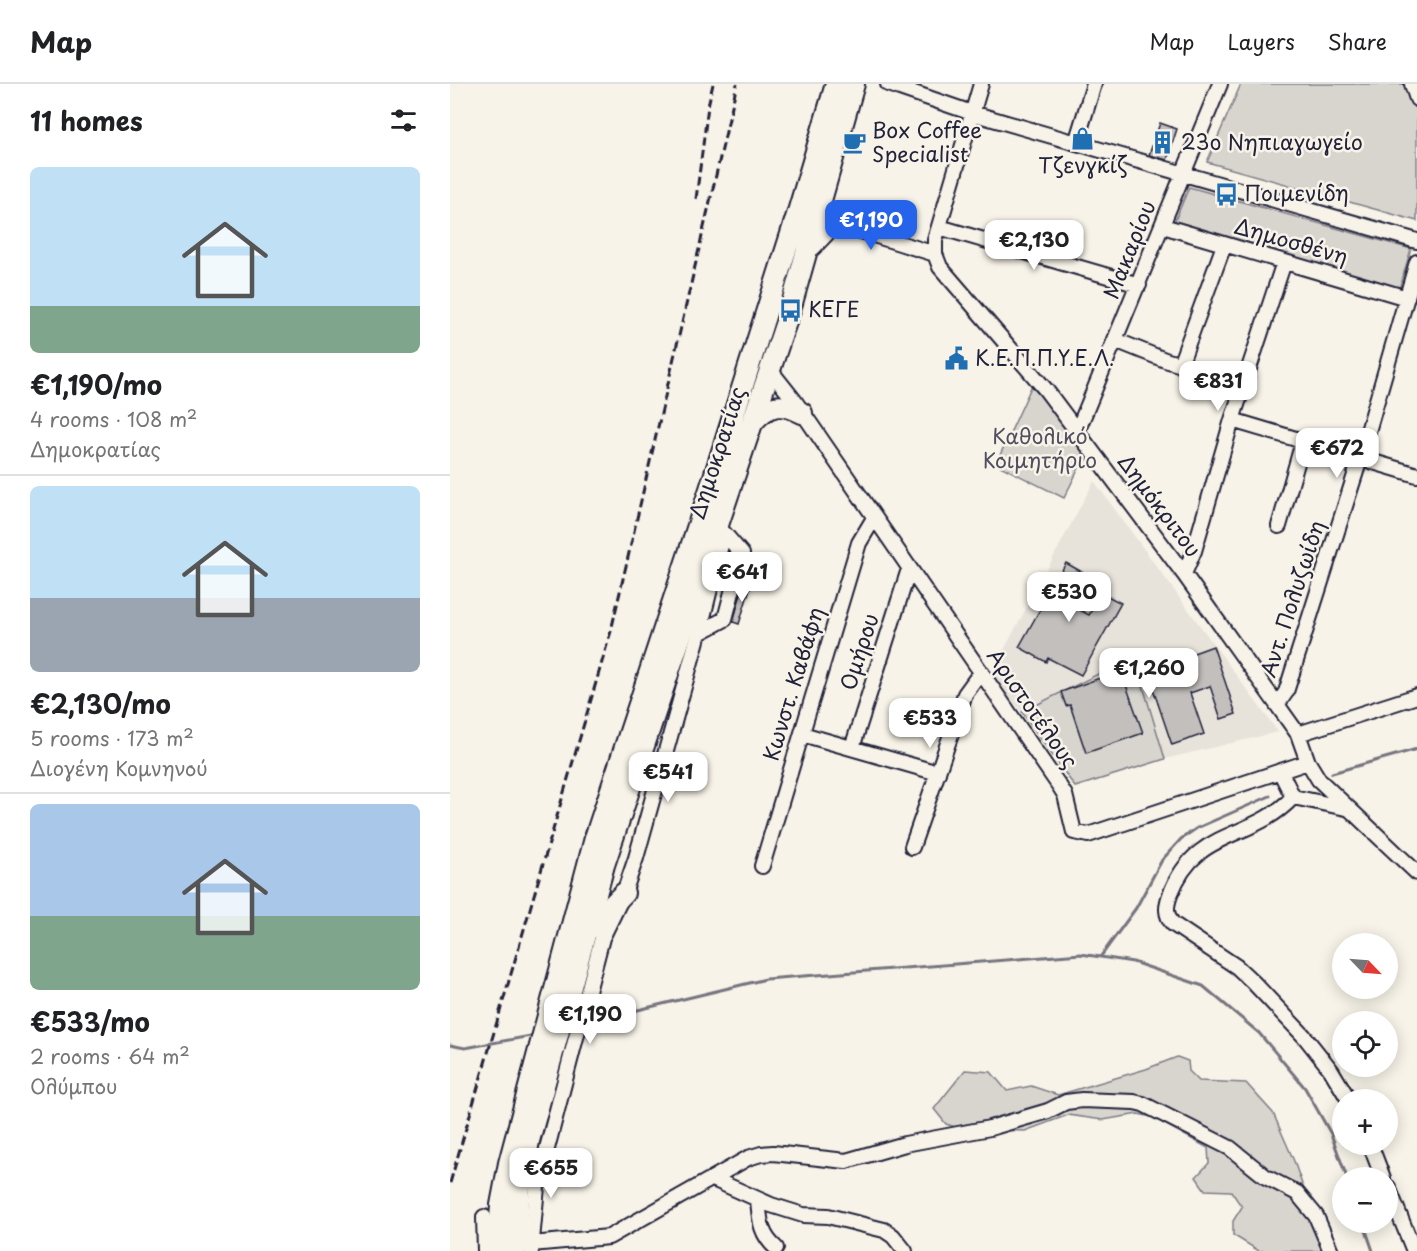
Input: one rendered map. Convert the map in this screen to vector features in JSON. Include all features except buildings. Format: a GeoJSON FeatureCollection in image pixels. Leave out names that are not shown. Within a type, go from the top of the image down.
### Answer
{"type":"FeatureCollection","features":[{"type":"Feature","properties":{"kind":"highway","name":"Δημοκρατίας"},"geometry":{"type":"LineString","coordinates":[[585,936],[595,838],[816,218],[836,84]]}},
{"type":"Feature","properties":{"kind":"highway","name":"Δημοκρατίας"},"geometry":{"type":"LineString","coordinates":[[585,936],[607,855],[771,371],[807,254],[854,84]]}},
{"type":"Feature","properties":{"kind":"highway"},"geometry":{"type":"LineString","coordinates":[[754,421],[766,409],[776,405],[790,407],[802,413]]}},
{"type":"Feature","properties":{"kind":"highway"},"geometry":{"type":"LineString","coordinates":[[724,533],[732,488]]}},
{"type":"Feature","properties":{"kind":"highway"},"geometry":{"type":"LineString","coordinates":[[525,1249],[520,1187],[585,936],[624,893]]}},
{"type":"Feature","properties":{"kind":"highway"},"geometry":{"type":"LineString","coordinates":[[498,1251],[501,1205],[531,1141]]}},
{"type":"Feature","properties":{"kind":"street"},"geometry":{"type":"LineString","coordinates":[[888,84],[972,113],[1417,241]]}},
{"type":"Feature","properties":{"kind":"street"},"geometry":{"type":"LineString","coordinates":[[816,218],[935,254],[939,227],[981,84]]}},
{"type":"Feature","properties":{"kind":"street"},"geometry":{"type":"LineString","coordinates":[[1076,143],[1094,84]]}},
{"type":"Feature","properties":{"kind":"street","name":"Μακαρίου"},"geometry":{"type":"LineString","coordinates":[[1077,432],[1220,84]]}},
{"type":"Feature","properties":{"kind":"street"},"geometry":{"type":"LineString","coordinates":[[1412,84],[1417,99]]}},
{"type":"Feature","properties":{"kind":"street","name":"Δημοσθένη"},"geometry":{"type":"LineString","coordinates":[[1163,226],[1407,298]]}},
{"type":"Feature","properties":{"kind":"street"},"geometry":{"type":"LineString","coordinates":[[939,227],[1139,285]]}},
{"type":"Feature","properties":{"kind":"street"},"geometry":{"type":"LineString","coordinates":[[1180,365],[1224,245]]}},
{"type":"Feature","properties":{"kind":"street","name":"Δημόκριτου"},"geometry":{"type":"LineString","coordinates":[[935,254],[942,270],[1038,379],[1184,574],[1298,734],[1319,780],[1417,873]]}},
{"type":"Feature","properties":{"kind":"street"},"geometry":{"type":"LineString","coordinates":[[1184,574],[1194,551],[1232,420],[1284,262]]}},
{"type":"Feature","properties":{"kind":"street","name":"Αντ. Πολυζωίδη"},"geometry":{"type":"LineString","coordinates":[[1277,705],[1286,692],[1360,459],[1417,262]]}},
{"type":"Feature","properties":{"kind":"street"},"geometry":{"type":"LineString","coordinates":[[1115,340],[1180,365],[1244,384]]}},
{"type":"Feature","properties":{"kind":"street","name":"Αριστοτέλους"},"geometry":{"type":"LineString","coordinates":[[771,371],[1060,787],[1074,832],[1088,835],[1280,771],[1306,755]]}},
{"type":"Feature","properties":{"kind":"street"},"geometry":{"type":"LineString","coordinates":[[1232,420],[1417,475]]}},
{"type":"Feature","properties":{"kind":"street"},"geometry":{"type":"LineString","coordinates":[[1279,525],[1303,442]]}},
{"type":"Feature","properties":{"kind":"street","name":"Κωνστ. Καβάφη"},"geometry":{"type":"LineString","coordinates":[[762,866],[859,543],[874,518]]}},
{"type":"Feature","properties":{"kind":"street"},"geometry":{"type":"LineString","coordinates":[[699,633],[725,620],[742,554],[724,533]]}},
{"type":"Feature","properties":{"kind":"street"},"geometry":{"type":"LineString","coordinates":[[624,893],[699,633],[724,533]]}},
{"type":"Feature","properties":{"kind":"street","name":"Ομήρου"},"geometry":{"type":"LineString","coordinates":[[852,748],[909,569]]}},
{"type":"Feature","properties":{"kind":"street"},"geometry":{"type":"LineString","coordinates":[[912,847],[965,694],[981,672]]}},
{"type":"Feature","properties":{"kind":"street"},"geometry":{"type":"LineString","coordinates":[[1298,734],[1417,696]]}},
{"type":"Feature","properties":{"kind":"street"},"geometry":{"type":"LineString","coordinates":[[802,734],[938,773]]}},
{"type":"Feature","properties":{"kind":"street"},"geometry":{"type":"LineString","coordinates":[[1280,771],[1293,797]]}},
{"type":"Feature","properties":{"kind":"street"},"geometry":{"type":"LineString","coordinates":[[1293,797],[1348,808]]}},
{"type":"Feature","properties":{"kind":"street"},"geometry":{"type":"LineString","coordinates":[[1293,797],[1283,808],[1260,821],[1220,837],[1192,857],[1173,886],[1166,910],[1168,919],[1173,924],[1237,967],[1253,982],[1304,1036],[1331,1070],[1342,1089]]}},
{"type":"Feature","properties":{"kind":"street"},"geometry":{"type":"LineString","coordinates":[[531,1141],[585,936]]}},
{"type":"Feature","properties":{"kind":"street"},"geometry":{"type":"LineString","coordinates":[[525,1249],[609,1237],[761,1154],[773,1153],[846,1161],[904,1144],[990,1128],[1048,1111],[1066,1102],[1082,1100],[1143,1104],[1230,1148],[1266,1177],[1297,1193],[1316,1216],[1330,1251]]}},
{"type":"Feature","properties":{"kind":"street"},"geometry":{"type":"LineString","coordinates":[[713,1179],[758,1200],[803,1215],[828,1216],[884,1230],[893,1236],[905,1251]]}},
{"type":"Feature","properties":{"kind":"street"},"geometry":{"type":"LineString","coordinates":[[758,1200],[762,1231],[766,1240],[776,1248]]}},
{"type":"Feature","properties":{"kind":"street"},"geometry":{"type":"LineString","coordinates":[[1398,1212],[1414,1251]]}},
{"type":"Feature","properties":{"kind":"street"},"geometry":{"type":"LineString","coordinates":[[484,1217],[484,1251]]}},
{"type":"Feature","properties":{"kind":"shaded area"},"geometry":{"type":"Polygon","coordinates":[[[1094,481],[1278,732],[1165,759],[1134,656],[1022,712],[990,676],[1094,481]]]}},
{"type":"Feature","properties":{"kind":"green space"},"geometry":{"type":"Polygon","coordinates":[[[1241,84],[1407,84],[1417,110],[1417,221],[1207,162],[1241,84]]]}},
{"type":"Feature","properties":{"kind":"green space"},"geometry":{"type":"Polygon","coordinates":[[[1189,187],[1411,249],[1399,289],[1174,223],[1189,187]]]}},
{"type":"Feature","properties":{"kind":"green space","name":"Καθολικό Κοιμητήριο"},"geometry":{"type":"Polygon","coordinates":[[[1032,385],[1086,454],[1064,498],[996,464],[1032,385]]]}},
{"type":"Feature","properties":{"kind":"green space"},"geometry":{"type":"Polygon","coordinates":[[[1134,656],[1165,759],[1075,787],[1022,712],[1134,656]]]}},
{"type":"Feature","properties":{"kind":"green space"},"geometry":{"type":"Polygon","coordinates":[[[1177,1057],[1188,1061],[1189,1071],[1199,1081],[1246,1083],[1273,1113],[1294,1161],[1325,1251],[1259,1251],[1233,1235],[1233,1221],[1242,1207],[1231,1191],[1205,1190],[1196,1177],[1209,1163],[1208,1148],[1152,1117],[1138,1114],[1103,1120],[1068,1115],[1025,1131],[961,1129],[946,1124],[934,1109],[965,1070],[991,1072],[1007,1091],[1031,1086],[1058,1095],[1146,1069],[1177,1057]]]}},
{"type":"Feature","properties":{"kind":"waterway"},"geometry":{"type":"LineString","coordinates":[[1332,773],[1417,749]]}},
{"type":"Feature","properties":{"kind":"waterway"},"geometry":{"type":"LineString","coordinates":[[1101,956],[1136,908],[1162,860],[1181,839],[1197,828],[1270,796]]}},
{"type":"Feature","properties":{"kind":"waterway"},"geometry":{"type":"LineString","coordinates":[[584,1023],[766,979],[1081,954],[1133,962],[1203,986],[1259,1033],[1305,1088],[1331,1134],[1343,1167]]}},
{"type":"Feature","properties":{"kind":"waterway"},"geometry":{"type":"LineString","coordinates":[[450,1045],[465,1048],[536,1035]]}},
{"type":"Feature","properties":{"kind":"waterway"},"geometry":{"type":"LineString","coordinates":[[1367,1233],[1373,1251]]}},
{"type":"Feature","properties":{"kind":"railway"},"geometry":{"type":"LineString","coordinates":[[696,199],[713,84]]}},
{"type":"Feature","properties":{"kind":"railway"},"geometry":{"type":"LineString","coordinates":[[450,1183],[611,631],[737,84]]}},
{"type":"Feature","properties":{"kind":"place","name":"Τζενγκίζ"},"geometry":{"type":"Point","coordinates":[1083,138]}},
{"type":"Feature","properties":{"kind":"place","name":"Box Coffee Specialist"},"geometry":{"type":"Point","coordinates":[854,143]}},
{"type":"Feature","properties":{"kind":"place","name":"23ο Νηπιαγωγείο"},"geometry":{"type":"Point","coordinates":[1163,143]}},
{"type":"Feature","properties":{"kind":"place","name":"Ποιμενίδη"},"geometry":{"type":"Point","coordinates":[1226,194]}},
{"type":"Feature","properties":{"kind":"place","name":"ΚΕΓΕ"},"geometry":{"type":"Point","coordinates":[790,310]}},
{"type":"Feature","properties":{"kind":"place","name":"Κ.Ε.Π.Π.Υ.Ε.Λ."},"geometry":{"type":"Point","coordinates":[957,359]}}]}
